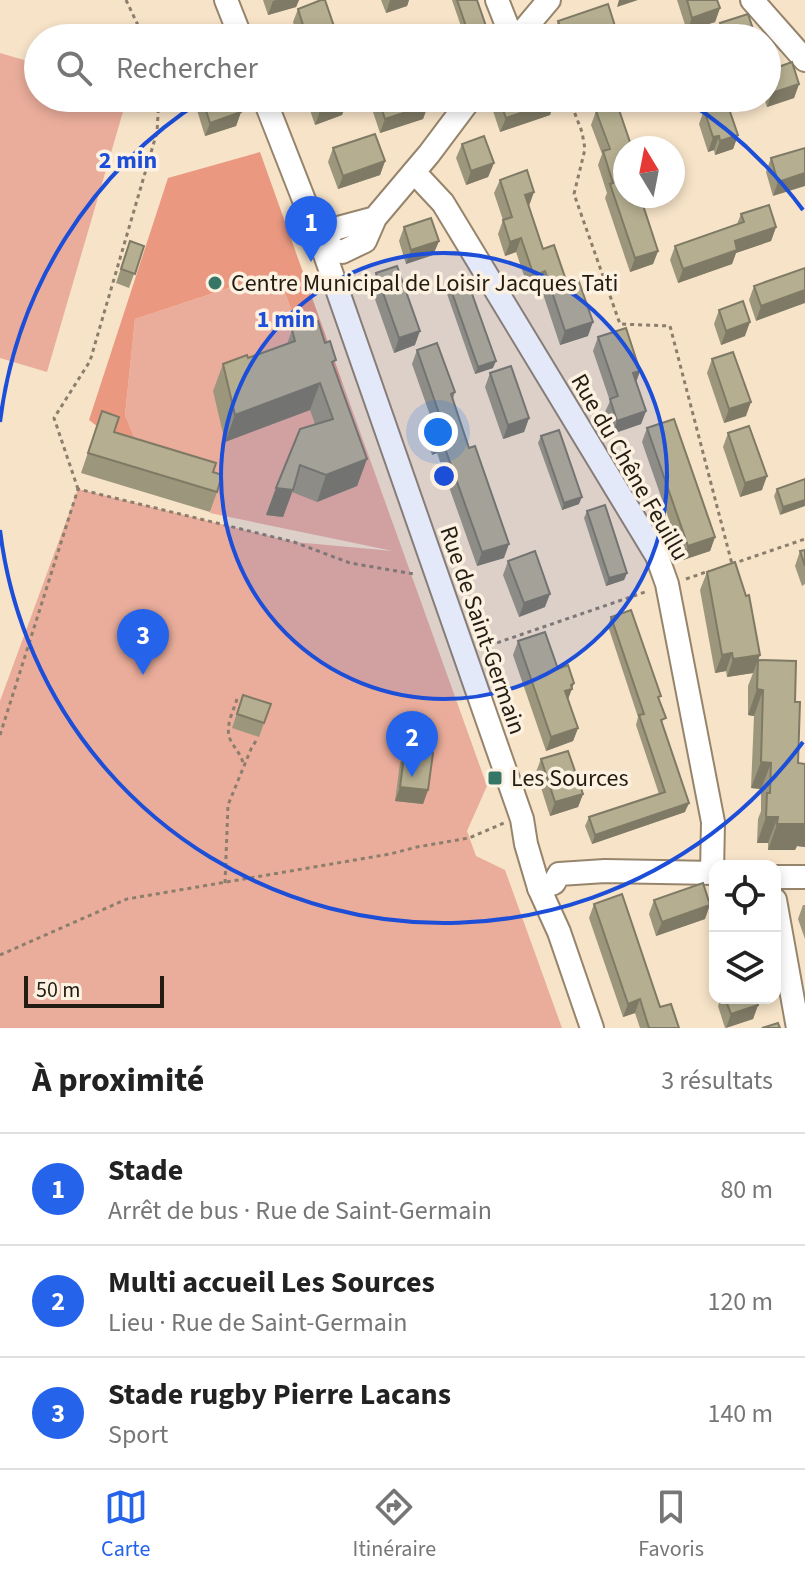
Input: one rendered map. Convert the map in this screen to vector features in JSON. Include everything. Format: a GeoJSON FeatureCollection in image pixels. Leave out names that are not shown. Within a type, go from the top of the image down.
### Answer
{"type":"FeatureCollection","features":[{"type":"Feature","properties":{"kind":"street"},"geometry":{"type":"LineString","coordinates":[[226,0],[235,24]]}},
{"type":"Feature","properties":{"kind":"street"},"geometry":{"type":"LineString","coordinates":[[497,0],[508,24]]}},
{"type":"Feature","properties":{"kind":"street"},"geometry":{"type":"LineString","coordinates":[[527,24],[549,0]]}},
{"type":"Feature","properties":{"kind":"street"},"geometry":{"type":"LineString","coordinates":[[752,0],[773,24]]}},
{"type":"Feature","properties":{"kind":"street"},"geometry":{"type":"LineString","coordinates":[[781,33],[805,60]]}},
{"type":"Feature","properties":{"kind":"street","name":"Rue de Saint-Germain"},"geometry":{"type":"LineString","coordinates":[[269,112],[322,246],[522,819],[526,844],[546,886],[560,902],[559,932],[592,1028]]}},
{"type":"Feature","properties":{"kind":"street"},"geometry":{"type":"LineString","coordinates":[[322,246],[334,229],[375,218],[460,112]]}},
{"type":"Feature","properties":{"kind":"street","name":"Rue du Chêne Feuillu"},"geometry":{"type":"LineString","coordinates":[[414,172],[443,203],[657,556],[667,584],[713,822],[714,860]]}},
{"type":"Feature","properties":{"kind":"street"},"geometry":{"type":"LineString","coordinates":[[546,886],[559,874],[605,871],[709,873]]}},
{"type":"Feature","properties":{"kind":"street"},"geometry":{"type":"LineString","coordinates":[[781,877],[805,877]]}},
{"type":"Feature","properties":{"kind":"street"},"geometry":{"type":"LineString","coordinates":[[781,932],[798,1028]]}},
{"type":"Feature","properties":{"kind":"path"},"geometry":{"type":"LineString","coordinates":[[126,0],[137,24]]}},
{"type":"Feature","properties":{"kind":"path"},"geometry":{"type":"LineString","coordinates":[[0,735],[78,489],[54,418],[90,361],[157,132],[158,112]]}},
{"type":"Feature","properties":{"kind":"path"},"geometry":{"type":"LineString","coordinates":[[574,112],[585,149],[574,194],[620,324],[670,326],[732,564],[805,539]]}},
{"type":"Feature","properties":{"kind":"path"},"geometry":{"type":"LineString","coordinates":[[78,489],[294,542],[350,563],[437,577]]}},
{"type":"Feature","properties":{"kind":"path"},"geometry":{"type":"LineString","coordinates":[[481,648],[719,568]]}},
{"type":"Feature","properties":{"kind":"path"},"geometry":{"type":"LineString","coordinates":[[237,699],[227,729],[230,740],[242,757],[243,767]]}},
{"type":"Feature","properties":{"kind":"path"},"geometry":{"type":"LineString","coordinates":[[225,883],[228,805],[257,739]]}},
{"type":"Feature","properties":{"kind":"path"},"geometry":{"type":"LineString","coordinates":[[0,955],[127,899],[469,838],[522,819]]}},
{"type":"Feature","properties":{"kind":"shaded area"},"geometry":{"type":"Polygon","coordinates":[[[0,53],[24,60],[24,112],[123,112],[47,372],[0,358],[0,53]]]}},
{"type":"Feature","properties":{"kind":"shaded area"},"geometry":{"type":"Polygon","coordinates":[[[260,152],[344,387],[298,327],[277,272],[135,319],[125,415],[145,463],[89,420],[168,178],[260,152]]]}},
{"type":"Feature","properties":{"kind":"shaded area"},"geometry":{"type":"Polygon","coordinates":[[[277,272],[298,327],[344,387],[487,786],[467,831],[476,856],[505,870],[562,1028],[0,1028],[0,701],[78,489],[294,542],[393,551],[210,513],[217,486],[145,463],[125,415],[135,319],[277,272]]]}},
{"type":"Feature","properties":{"kind":"building"},"geometry":{"type":"Polygon","coordinates":[[[325,0],[333,24],[303,24],[298,9],[325,0]]]}},
{"type":"Feature","properties":{"kind":"building"},"geometry":{"type":"Polygon","coordinates":[[[457,0],[477,0],[485,24],[465,24],[457,0]]]}},
{"type":"Feature","properties":{"kind":"building"},"geometry":{"type":"Polygon","coordinates":[[[687,0],[717,0],[720,8],[692,18],[687,0]]]}},
{"type":"Feature","properties":{"kind":"building"},"geometry":{"type":"Polygon","coordinates":[[[608,4],[614,24],[559,24],[558,21],[608,4]]]}},
{"type":"Feature","properties":{"kind":"building"},"geometry":{"type":"Polygon","coordinates":[[[748,14],[751,24],[720,24],[748,14]]]}},
{"type":"Feature","properties":{"kind":"building"},"geometry":{"type":"Polygon","coordinates":[[[792,62],[799,84],[781,90],[781,66],[792,62]]]}},
{"type":"Feature","properties":{"kind":"building"},"geometry":{"type":"Polygon","coordinates":[[[206,112],[241,112],[210,123],[206,112]]]}},
{"type":"Feature","properties":{"kind":"building"},"geometry":{"type":"Polygon","coordinates":[[[383,112],[406,112],[385,119],[383,112]]]}},
{"type":"Feature","properties":{"kind":"building"},"geometry":{"type":"Polygon","coordinates":[[[504,112],[523,112],[506,118],[504,112]]]}},
{"type":"Feature","properties":{"kind":"building"},"geometry":{"type":"Polygon","coordinates":[[[596,112],[620,112],[628,136],[613,136],[613,183],[603,151],[610,149],[596,112]]]}},
{"type":"Feature","properties":{"kind":"building"},"geometry":{"type":"Polygon","coordinates":[[[705,112],[730,112],[738,135],[720,141],[719,136],[713,137],[705,112]]]}},
{"type":"Feature","properties":{"kind":"building"},"geometry":{"type":"Polygon","coordinates":[[[375,134],[385,161],[343,176],[333,148],[375,134]]]}},
{"type":"Feature","properties":{"kind":"building"},"geometry":{"type":"Polygon","coordinates":[[[484,136],[494,163],[471,171],[462,144],[484,136]]]}},
{"type":"Feature","properties":{"kind":"building"},"geometry":{"type":"Polygon","coordinates":[[[805,148],[805,173],[778,182],[771,158],[805,148]]]}},
{"type":"Feature","properties":{"kind":"building"},"geometry":{"type":"Polygon","coordinates":[[[527,170],[534,192],[525,195],[543,249],[554,245],[567,283],[578,279],[593,322],[565,331],[545,271],[534,276],[521,238],[510,242],[503,220],[512,217],[500,180],[527,170]]]}},
{"type":"Feature","properties":{"kind":"building"},"geometry":{"type":"Polygon","coordinates":[[[769,205],[776,227],[735,241],[737,250],[683,269],[675,246],[744,222],[741,214],[769,205]]]}},
{"type":"Feature","properties":{"kind":"building"},"geometry":{"type":"Polygon","coordinates":[[[618,208],[644,208],[658,251],[635,258],[618,208]]]}},
{"type":"Feature","properties":{"kind":"building"},"geometry":{"type":"Polygon","coordinates":[[[431,218],[439,241],[411,250],[404,227],[431,218]]]}},
{"type":"Feature","properties":{"kind":"building"},"geometry":{"type":"Polygon","coordinates":[[[130,241],[144,246],[135,274],[121,269],[130,241]]]}},
{"type":"Feature","properties":{"kind":"building"},"geometry":{"type":"Polygon","coordinates":[[[397,266],[420,331],[399,338],[376,273],[397,266]]]}},
{"type":"Feature","properties":{"kind":"building"},"geometry":{"type":"Polygon","coordinates":[[[805,268],[805,290],[761,306],[754,286],[805,268]]]}},
{"type":"Feature","properties":{"kind":"building"},"geometry":{"type":"Polygon","coordinates":[[[466,277],[496,361],[478,367],[449,284],[466,277]]]}},
{"type":"Feature","properties":{"kind":"building"},"geometry":{"type":"Polygon","coordinates":[[[743,301],[750,322],[726,331],[719,310],[743,301]]]}},
{"type":"Feature","properties":{"kind":"building"},"geometry":{"type":"Polygon","coordinates":[[[318,321],[325,343],[330,341],[336,360],[332,362],[367,459],[326,475],[300,465],[293,490],[276,488],[300,429],[333,419],[320,383],[235,415],[223,364],[295,341],[292,330],[318,321]]]}},
{"type":"Feature","properties":{"kind":"building"},"geometry":{"type":"Polygon","coordinates":[[[626,328],[640,371],[633,373],[646,411],[617,421],[610,399],[618,396],[598,337],[626,328]]]}},
{"type":"Feature","properties":{"kind":"building"},"geometry":{"type":"Polygon","coordinates":[[[437,343],[455,392],[451,394],[469,448],[475,446],[509,544],[482,552],[442,440],[437,441],[429,419],[440,416],[417,350],[437,343]]]}},
{"type":"Feature","properties":{"kind":"building"},"geometry":{"type":"Polygon","coordinates":[[[733,352],[751,402],[729,409],[712,359],[733,352]]]}},
{"type":"Feature","properties":{"kind":"building"},"geometry":{"type":"Polygon","coordinates":[[[511,366],[529,418],[508,425],[490,373],[511,366]]]}},
{"type":"Feature","properties":{"kind":"building"},"geometry":{"type":"Polygon","coordinates":[[[102,411],[119,417],[114,432],[216,463],[213,472],[222,475],[217,492],[88,453],[102,411]]]}},
{"type":"Feature","properties":{"kind":"building"},"geometry":{"type":"Polygon","coordinates":[[[674,419],[715,537],[688,546],[647,428],[674,419]]]}},
{"type":"Feature","properties":{"kind":"building"},"geometry":{"type":"Polygon","coordinates":[[[749,426],[767,476],[745,483],[728,433],[749,426]]]}},
{"type":"Feature","properties":{"kind":"building"},"geometry":{"type":"Polygon","coordinates":[[[559,430],[582,497],[564,503],[541,436],[559,430]]]}},
{"type":"Feature","properties":{"kind":"building"},"geometry":{"type":"Polygon","coordinates":[[[805,479],[805,500],[783,507],[777,489],[805,479]]]}},
{"type":"Feature","properties":{"kind":"building"},"geometry":{"type":"Polygon","coordinates":[[[605,505],[627,573],[609,578],[587,511],[605,505]]]}},
{"type":"Feature","properties":{"kind":"building"},"geometry":{"type":"Polygon","coordinates":[[[535,551],[550,594],[524,603],[508,561],[535,551]]]}},
{"type":"Feature","properties":{"kind":"building"},"geometry":{"type":"Polygon","coordinates":[[[735,562],[746,596],[749,595],[760,655],[733,659],[732,653],[722,655],[707,572],[735,562]]]}},
{"type":"Feature","properties":{"kind":"building"},"geometry":{"type":"Polygon","coordinates":[[[631,610],[661,696],[658,697],[666,718],[661,720],[689,803],[595,835],[589,817],[665,792],[639,715],[644,714],[611,617],[631,610]]]}},
{"type":"Feature","properties":{"kind":"building"},"geometry":{"type":"Polygon","coordinates":[[[545,632],[558,669],[568,665],[574,683],[572,689],[565,691],[578,728],[551,737],[518,641],[545,632]]]}},
{"type":"Feature","properties":{"kind":"building"},"geometry":{"type":"Polygon","coordinates":[[[758,660],[796,661],[795,702],[800,702],[798,763],[805,764],[805,824],[777,824],[778,817],[766,817],[771,763],[761,762],[763,690],[757,689],[758,660]]]}},
{"type":"Feature","properties":{"kind":"building"},"geometry":{"type":"Polygon","coordinates":[[[243,695],[271,704],[264,723],[237,714],[243,695]]]}},
{"type":"Feature","properties":{"kind":"building"},"geometry":{"type":"Polygon","coordinates":[[[405,749],[433,753],[428,790],[400,787],[405,749]]]}},
{"type":"Feature","properties":{"kind":"building"},"geometry":{"type":"Polygon","coordinates":[[[568,751],[583,794],[555,802],[541,759],[568,751]]]}},
{"type":"Feature","properties":{"kind":"building"},"geometry":{"type":"Polygon","coordinates":[[[703,883],[709,905],[662,922],[654,900],[703,883]]]}},
{"type":"Feature","properties":{"kind":"building"},"geometry":{"type":"Polygon","coordinates":[[[622,894],[660,1007],[671,1004],[679,1028],[649,1028],[640,999],[628,1004],[594,904],[622,894]]]}},
{"type":"Feature","properties":{"kind":"building"},"geometry":{"type":"Polygon","coordinates":[[[727,1004],[758,1004],[758,1005],[731,1014],[727,1004]]]}},
{"type":"Feature","properties":{"kind":"building"},"geometry":{"type":"Polygon","coordinates":[[[778,1023],[780,1028],[762,1028],[778,1023]]]}},
{"type":"Feature","properties":{"kind":"place","name":"Stade"},"geometry":{"type":"Point","coordinates":[311,262]}},
{"type":"Feature","properties":{"kind":"place","name":"Centre Municipal de Loisir Jacques Tati"},"geometry":{"type":"Point","coordinates":[215,283]}},
{"type":"Feature","properties":{"kind":"place","name":"Stade rugby Pierre Lacans"},"geometry":{"type":"Point","coordinates":[143,675]}},
{"type":"Feature","properties":{"kind":"place","name":"Multi accueil Les Sources"},"geometry":{"type":"Point","coordinates":[412,777]}},
{"type":"Feature","properties":{"kind":"place","name":"Les Sources"},"geometry":{"type":"Point","coordinates":[495,778]}}]}
